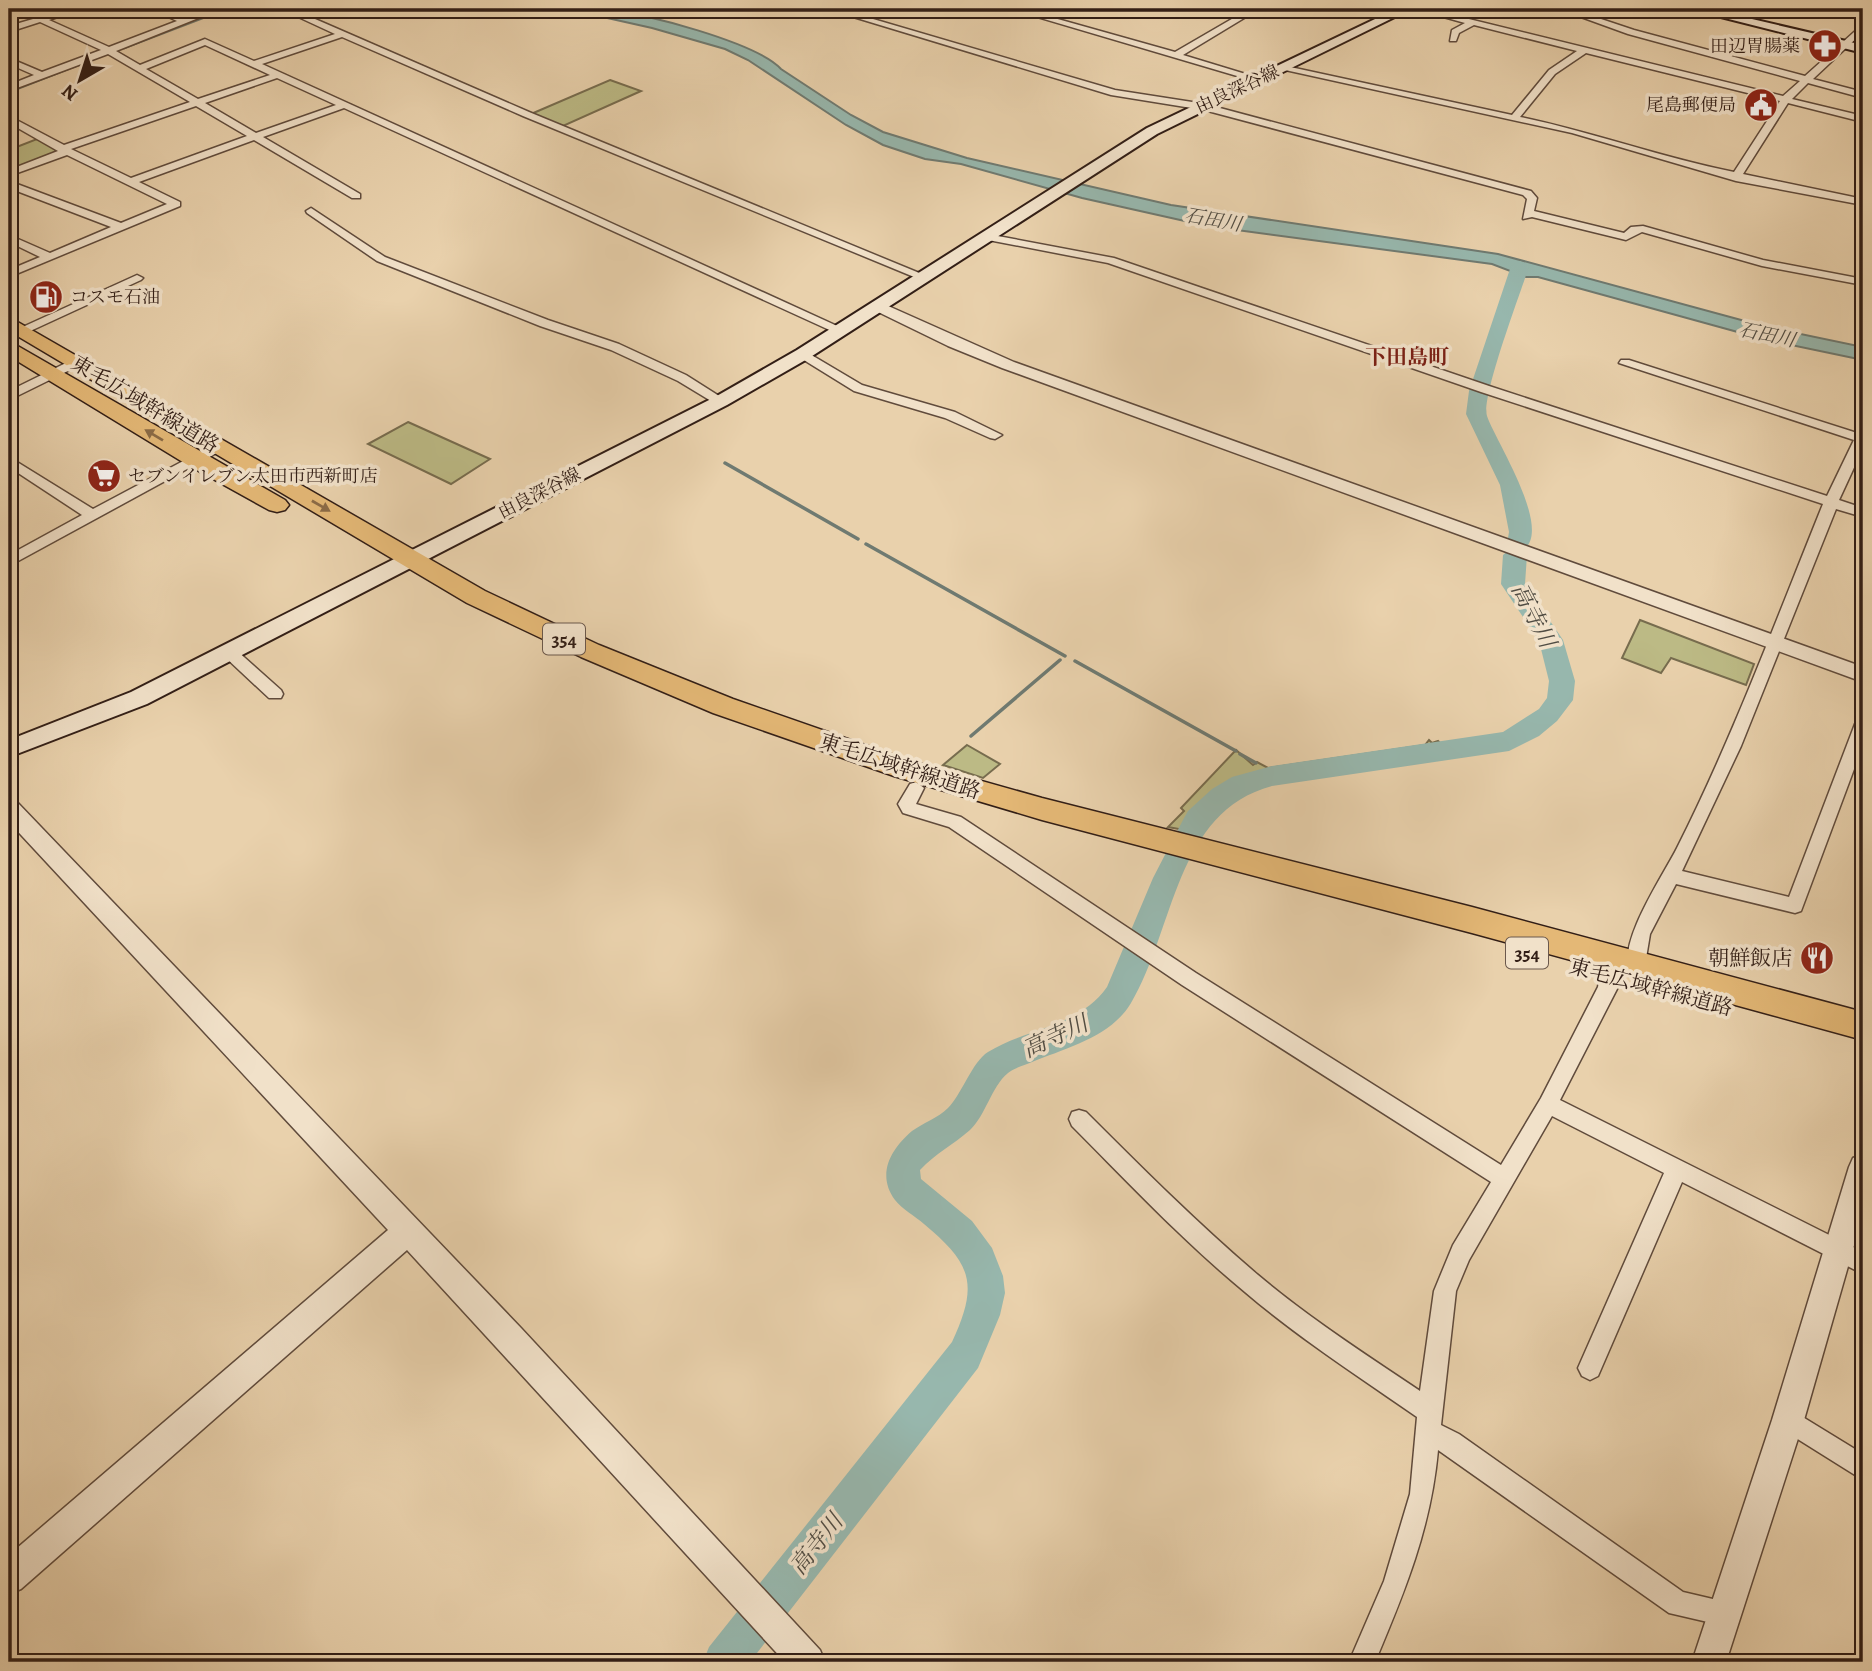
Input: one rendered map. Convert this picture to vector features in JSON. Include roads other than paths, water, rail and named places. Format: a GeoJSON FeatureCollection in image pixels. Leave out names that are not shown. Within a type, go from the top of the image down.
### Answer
{"type":"FeatureCollection","features":[{"type":"Feature","properties":{"kind":"highway","name":"東毛広域幹線道路"},"geometry":{"type":"LineString","coordinates":[[13,333],[65,369],[206,453],[402,563],[509,632],[723,720],[916,788],[1179,853],[1622,969],[1863,1026]]}},
{"type":"Feature","properties":{"kind":"highway","name":"東毛広域幹線道路"},"geometry":{"type":"LineString","coordinates":[[402,563],[524,620],[723,706],[954,785],[1179,853]]}},
{"type":"Feature","properties":{"kind":"highway","name":"東毛広域幹線道路"},"geometry":{"type":"LineString","coordinates":[[1622,969],[1863,1045]]}},
{"type":"Feature","properties":{"kind":"main road","name":"由良深谷線"},"geometry":{"type":"LineString","coordinates":[[9,749],[139,698],[722,401],[803,354],[1152,131],[1405,9]]}},
{"type":"Feature","properties":{"kind":"main road"},"geometry":{"type":"LineString","coordinates":[[1695,9],[1863,49]]}},
{"type":"Feature","properties":{"kind":"street"},"geometry":{"type":"LineString","coordinates":[[18,9],[108,50],[356,196]]}},
{"type":"Feature","properties":{"kind":"street"},"geometry":{"type":"LineString","coordinates":[[9,29],[76,9]]}},
{"type":"Feature","properties":{"kind":"street"},"geometry":{"type":"LineString","coordinates":[[155,9],[185,21]]}},
{"type":"Feature","properties":{"kind":"street"},"geometry":{"type":"LineString","coordinates":[[9,88],[217,9]]}},
{"type":"Feature","properties":{"kind":"street"},"geometry":{"type":"LineString","coordinates":[[285,9],[536,118],[923,277]]}},
{"type":"Feature","properties":{"kind":"street"},"geometry":{"type":"LineString","coordinates":[[831,9],[1114,93],[1199,107],[1527,193],[1532,198],[1527,215],[1626,237],[1635,229],[1643,229],[1755,262],[1863,282]]}},
{"type":"Feature","properties":{"kind":"street"},"geometry":{"type":"LineString","coordinates":[[865,19],[888,9]]}},
{"type":"Feature","properties":{"kind":"street"},"geometry":{"type":"LineString","coordinates":[[1014,9],[1257,79]]}},
{"type":"Feature","properties":{"kind":"street"},"geometry":{"type":"LineString","coordinates":[[1177,55],[1255,9]]}},
{"type":"Feature","properties":{"kind":"street"},"geometry":{"type":"LineString","coordinates":[[1419,9],[1863,119]]}},
{"type":"Feature","properties":{"kind":"street"},"geometry":{"type":"LineString","coordinates":[[1563,9],[1631,32],[1863,95]]}},
{"type":"Feature","properties":{"kind":"street"},"geometry":{"type":"LineString","coordinates":[[1832,9],[1863,16]]}},
{"type":"Feature","properties":{"kind":"street"},"geometry":{"type":"LineString","coordinates":[[1453,38],[1455,32],[1473,22]]}},
{"type":"Feature","properties":{"kind":"street"},"geometry":{"type":"LineString","coordinates":[[1736,178],[1785,100],[1863,27]]}},
{"type":"Feature","properties":{"kind":"street"},"geometry":{"type":"LineString","coordinates":[[254,64],[340,34]]}},
{"type":"Feature","properties":{"kind":"street"},"geometry":{"type":"LineString","coordinates":[[140,68],[205,42],[840,330]]}},
{"type":"Feature","properties":{"kind":"street"},"geometry":{"type":"LineString","coordinates":[[1514,118],[1552,72],[1569,57],[1584,50]]}},
{"type":"Feature","properties":{"kind":"street"},"geometry":{"type":"LineString","coordinates":[[9,61],[41,75]]}},
{"type":"Feature","properties":{"kind":"street"},"geometry":{"type":"LineString","coordinates":[[1282,68],[1590,135],[1736,178],[1863,202]]}},
{"type":"Feature","properties":{"kind":"street"},"geometry":{"type":"LineString","coordinates":[[9,173],[64,150],[278,75]]}},
{"type":"Feature","properties":{"kind":"street"},"geometry":{"type":"LineString","coordinates":[[130,181],[344,106]]}},
{"type":"Feature","properties":{"kind":"street"},"geometry":{"type":"LineString","coordinates":[[9,119],[64,150],[176,204],[9,274]]}},
{"type":"Feature","properties":{"kind":"street"},"geometry":{"type":"LineString","coordinates":[[9,184],[121,227]]}},
{"type":"Feature","properties":{"kind":"street"},"geometry":{"type":"LineString","coordinates":[[311,211],[381,259],[544,323],[615,347],[682,378],[722,401]]}},
{"type":"Feature","properties":{"kind":"street"},"geometry":{"type":"LineString","coordinates":[[9,237],[49,257]]}},
{"type":"Feature","properties":{"kind":"street"},"geometry":{"type":"LineString","coordinates":[[987,237],[1110,260],[1480,388],[1637,437],[1863,513]]}},
{"type":"Feature","properties":{"kind":"street"},"geometry":{"type":"LineString","coordinates":[[13,333],[138,278]]}},
{"type":"Feature","properties":{"kind":"street"},"geometry":{"type":"LineString","coordinates":[[877,306],[954,343],[1008,365],[1863,675]]}},
{"type":"Feature","properties":{"kind":"street"},"geometry":{"type":"LineString","coordinates":[[803,354],[849,384],[950,415],[995,435]]}},
{"type":"Feature","properties":{"kind":"street"},"geometry":{"type":"LineString","coordinates":[[1362,1662],[1396,1582],[1422,1494],[1445,1291],[1461,1253],[1548,1104],[1608,987],[1622,969],[1672,876],[1733,746],[1831,503],[1862,436],[1625,363]]}},
{"type":"Feature","properties":{"kind":"street"},"geometry":{"type":"LineString","coordinates":[[9,396],[65,369]]}},
{"type":"Feature","properties":{"kind":"street"},"geometry":{"type":"LineString","coordinates":[[9,561],[206,453]]}},
{"type":"Feature","properties":{"kind":"street"},"geometry":{"type":"LineString","coordinates":[[9,461],[92,515]]}},
{"type":"Feature","properties":{"kind":"street"},"geometry":{"type":"LineString","coordinates":[[230,653],[275,694]]}},
{"type":"Feature","properties":{"kind":"street"},"geometry":{"type":"LineString","coordinates":[[1672,876],[1795,906],[1863,724]]}},
{"type":"Feature","properties":{"kind":"street"},"geometry":{"type":"LineString","coordinates":[[916,788],[907,804],[909,808],[955,822],[1189,979],[1504,1179]]}},
{"type":"Feature","properties":{"kind":"street"},"geometry":{"type":"LineString","coordinates":[[9,808],[510,1339],[808,1662]]}},
{"type":"Feature","properties":{"kind":"street"},"geometry":{"type":"LineString","coordinates":[[1548,1104],[1851,1257]]}},
{"type":"Feature","properties":{"kind":"street"},"geometry":{"type":"LineString","coordinates":[[1079,1119],[1163,1203],[1252,1284],[1429,1421],[1450,1443],[1678,1604],[1725,1612]]}},
{"type":"Feature","properties":{"kind":"street"},"geometry":{"type":"LineString","coordinates":[[1709,1662],[1788,1420],[1851,1257],[1863,1167]]}},
{"type":"Feature","properties":{"kind":"street"},"geometry":{"type":"LineString","coordinates":[[1590,1368],[1677,1169]]}},
{"type":"Feature","properties":{"kind":"street"},"geometry":{"type":"LineString","coordinates":[[9,1577],[407,1232]]}},
{"type":"Feature","properties":{"kind":"street"},"geometry":{"type":"LineString","coordinates":[[1788,1420],[1863,1468]]}},
{"type":"Feature","properties":{"kind":"water","name":"石田川"},"geometry":{"type":"Polygon","coordinates":[[[567,9],[621,11],[670,22],[725,39],[768,59],[851,115],[883,132],[967,158],[1171,205],[1498,254],[1767,327],[1863,347],[1863,360],[1763,339],[1538,277],[1526,277],[1492,264],[1207,226],[1082,198],[961,164],[925,159],[883,145],[846,125],[748,60],[725,49],[652,28],[567,9]]]}},
{"type":"Feature","properties":{"kind":"waterway"},"geometry":{"type":"LineString","coordinates":[[124,48],[226,9]]}},
{"type":"Feature","properties":{"kind":"waterway"},"geometry":{"type":"LineString","coordinates":[[9,92],[96,58]]}},
{"type":"Feature","properties":{"kind":"waterway","name":"高寺川"},"geometry":{"type":"LineString","coordinates":[[1518,544],[1520,532],[1511,485],[1476,414],[1479,391],[1520,266]]}},
{"type":"Feature","properties":{"kind":"waterway"},"geometry":{"type":"LineString","coordinates":[[725,463],[858,539]]}},
{"type":"Feature","properties":{"kind":"waterway"},"geometry":{"type":"LineString","coordinates":[[866,544],[1065,656]]}},
{"type":"Feature","properties":{"kind":"waterway","name":"高寺川"},"geometry":{"type":"LineString","coordinates":[[724,1662],[965,1355],[982,1315],[987,1293],[979,1260],[947,1221],[907,1189],[903,1164],[924,1142],[959,1119],[997,1063],[1086,1025],[1108,1011],[1120,994],[1167,878],[1198,818],[1222,796],[1242,784],[1272,776],[1509,741],[1548,715],[1560,700],[1562,681],[1551,640],[1513,584],[1515,555]]}},
{"type":"Feature","properties":{"kind":"waterway"},"geometry":{"type":"LineString","coordinates":[[971,736],[1060,660]]}},
{"type":"Feature","properties":{"kind":"waterway"},"geometry":{"type":"LineString","coordinates":[[1075,661],[1236,751]]}},
{"type":"Feature","properties":{"kind":"waterway"},"geometry":{"type":"LineString","coordinates":[[1240,754],[1256,763]]}},
{"type":"Feature","properties":{"kind":"place","name":"田辺胃腸薬"},"geometry":{"type":"Point","coordinates":[1825,46]}},
{"type":"Feature","properties":{"kind":"place","name":"尾島郵便局"},"geometry":{"type":"Point","coordinates":[1761,105]}},
{"type":"Feature","properties":{"kind":"place","name":"コスモ石油"},"geometry":{"type":"Point","coordinates":[46,297]}},
{"type":"Feature","properties":{"kind":"place","name":"セブンイレブン太田市西新町店"},"geometry":{"type":"Point","coordinates":[104,476]}},
{"type":"Feature","properties":{"kind":"place","name":"朝鮮飯店"},"geometry":{"type":"Point","coordinates":[1817,958]}},
{"type":"Feature","properties":{"kind":"district","name":"下田島町"},"geometry":{"type":"Point","coordinates":[1407,357]}}]}
